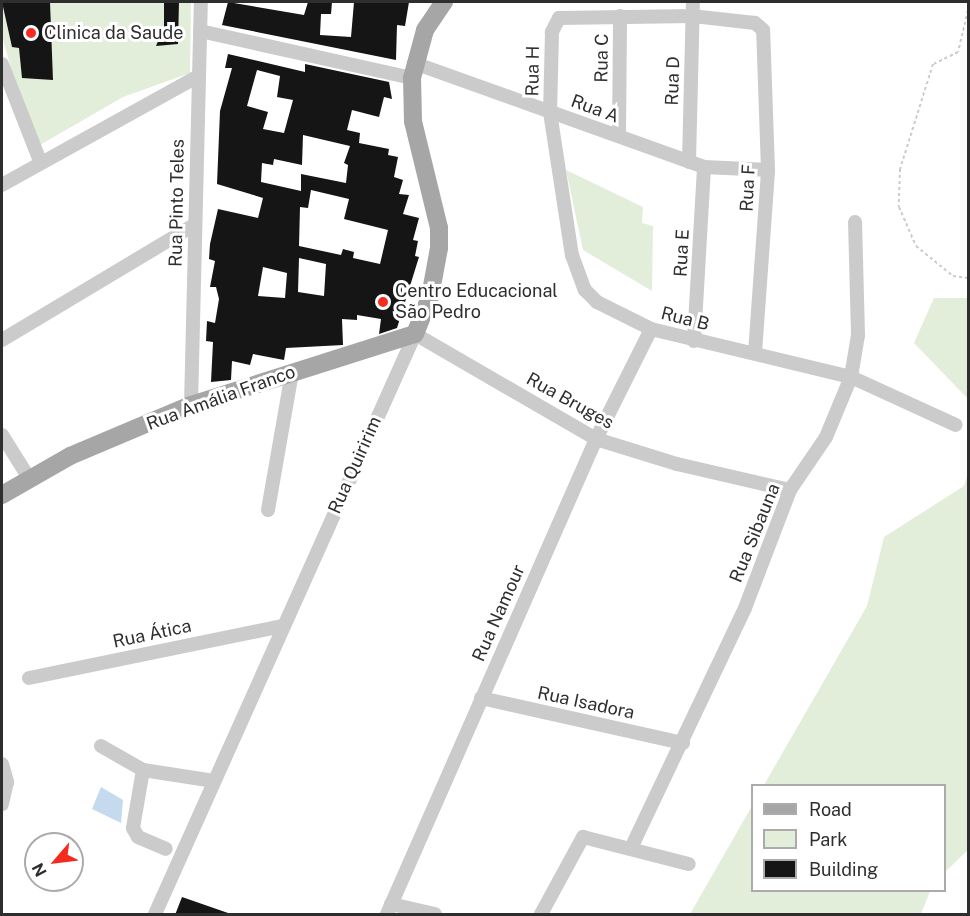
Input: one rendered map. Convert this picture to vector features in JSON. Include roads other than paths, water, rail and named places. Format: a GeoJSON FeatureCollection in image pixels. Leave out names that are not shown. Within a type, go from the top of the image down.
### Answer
{"type":"FeatureCollection","features":[{"type":"Feature","properties":{"kind":"main road","name":"Rua Quiririm"},"geometry":{"type":"LineString","coordinates":[[414,334],[430,297],[439,248],[439,228],[413,120],[413,71],[425,30],[444,2]]}},
{"type":"Feature","properties":{"kind":"main road","name":"Rua Amália Franco"},"geometry":{"type":"LineString","coordinates":[[2,495],[29,478],[190,405],[414,334]]}},
{"type":"Feature","properties":{"kind":"street","name":"Rua Pinto Teles"},"geometry":{"type":"LineString","coordinates":[[190,405],[201,2]]}},
{"type":"Feature","properties":{"kind":"street","name":"Rua H"},"geometry":{"type":"LineString","coordinates":[[550,112],[552,32],[558,18],[620,16],[693,9],[759,25]]}},
{"type":"Feature","properties":{"kind":"street","name":"Rua D"},"geometry":{"type":"LineString","coordinates":[[689,162],[693,9]]}},
{"type":"Feature","properties":{"kind":"street","name":"Rua C"},"geometry":{"type":"LineString","coordinates":[[619,136],[620,16]]}},
{"type":"Feature","properties":{"kind":"street","name":"Rua F"},"geometry":{"type":"LineString","coordinates":[[755,353],[768,170],[766,36],[759,25]]}},
{"type":"Feature","properties":{"kind":"street","name":"Rua A"},"geometry":{"type":"LineString","coordinates":[[200,31],[413,71],[550,112],[704,167],[768,170]]}},
{"type":"Feature","properties":{"kind":"street"},"geometry":{"type":"LineString","coordinates":[[2,64],[40,161]]}},
{"type":"Feature","properties":{"kind":"street"},"geometry":{"type":"LineString","coordinates":[[2,185],[40,161],[199,76]]}},
{"type":"Feature","properties":{"kind":"street","name":"Rua B"},"geometry":{"type":"LineString","coordinates":[[550,112],[577,272],[597,302],[651,329],[851,377],[956,425]]}},
{"type":"Feature","properties":{"kind":"street","name":"Rua E"},"geometry":{"type":"LineString","coordinates":[[694,341],[704,167]]}},
{"type":"Feature","properties":{"kind":"street","name":"Rua Sibauna"},"geometry":{"type":"LineString","coordinates":[[632,846],[683,743],[745,608],[789,490],[826,437],[851,377],[858,335],[855,222]]}},
{"type":"Feature","properties":{"kind":"street"},"geometry":{"type":"LineString","coordinates":[[2,340],[194,225]]}},
{"type":"Feature","properties":{"kind":"street","name":"Rua Namour"},"geometry":{"type":"LineString","coordinates":[[389,909],[596,440],[651,329]]}},
{"type":"Feature","properties":{"kind":"street","name":"Rua Bruges"},"geometry":{"type":"LineString","coordinates":[[414,334],[596,440],[789,490]]}},
{"type":"Feature","properties":{"kind":"street","name":"Rua Quiririm"},"geometry":{"type":"LineString","coordinates":[[154,915],[414,334]]}},
{"type":"Feature","properties":{"kind":"street"},"geometry":{"type":"LineString","coordinates":[[268,510],[292,373]]}},
{"type":"Feature","properties":{"kind":"street"},"geometry":{"type":"LineString","coordinates":[[2,435],[29,478]]}},
{"type":"Feature","properties":{"kind":"street","name":"Rua Ática"},"geometry":{"type":"LineString","coordinates":[[29,678],[282,626]]}},
{"type":"Feature","properties":{"kind":"street","name":"Rua Isadora"},"geometry":{"type":"LineString","coordinates":[[481,699],[683,743]]}},
{"type":"Feature","properties":{"kind":"street"},"geometry":{"type":"LineString","coordinates":[[100,746],[143,770],[214,781]]}},
{"type":"Feature","properties":{"kind":"street"},"geometry":{"type":"LineString","coordinates":[[2,764],[7,782],[2,804]]}},
{"type":"Feature","properties":{"kind":"street"},"geometry":{"type":"LineString","coordinates":[[143,770],[133,828],[138,837],[166,849]]}},
{"type":"Feature","properties":{"kind":"street"},"geometry":{"type":"LineString","coordinates":[[541,915],[583,837],[632,846],[689,864]]}},
{"type":"Feature","properties":{"kind":"street"},"geometry":{"type":"LineString","coordinates":[[389,909],[435,915]]}},
{"type":"Feature","properties":{"kind":"water"},"geometry":{"type":"Polygon","coordinates":[[[101,787],[123,800],[121,823],[92,809],[101,787]]]}},
{"type":"Feature","properties":{"kind":"place","name":"Clinica da Saude"},"geometry":{"type":"Point","coordinates":[31,33]}},
{"type":"Feature","properties":{"kind":"place","name":"Centro Educacional São Pedro"},"geometry":{"type":"Point","coordinates":[383,302]}}]}
